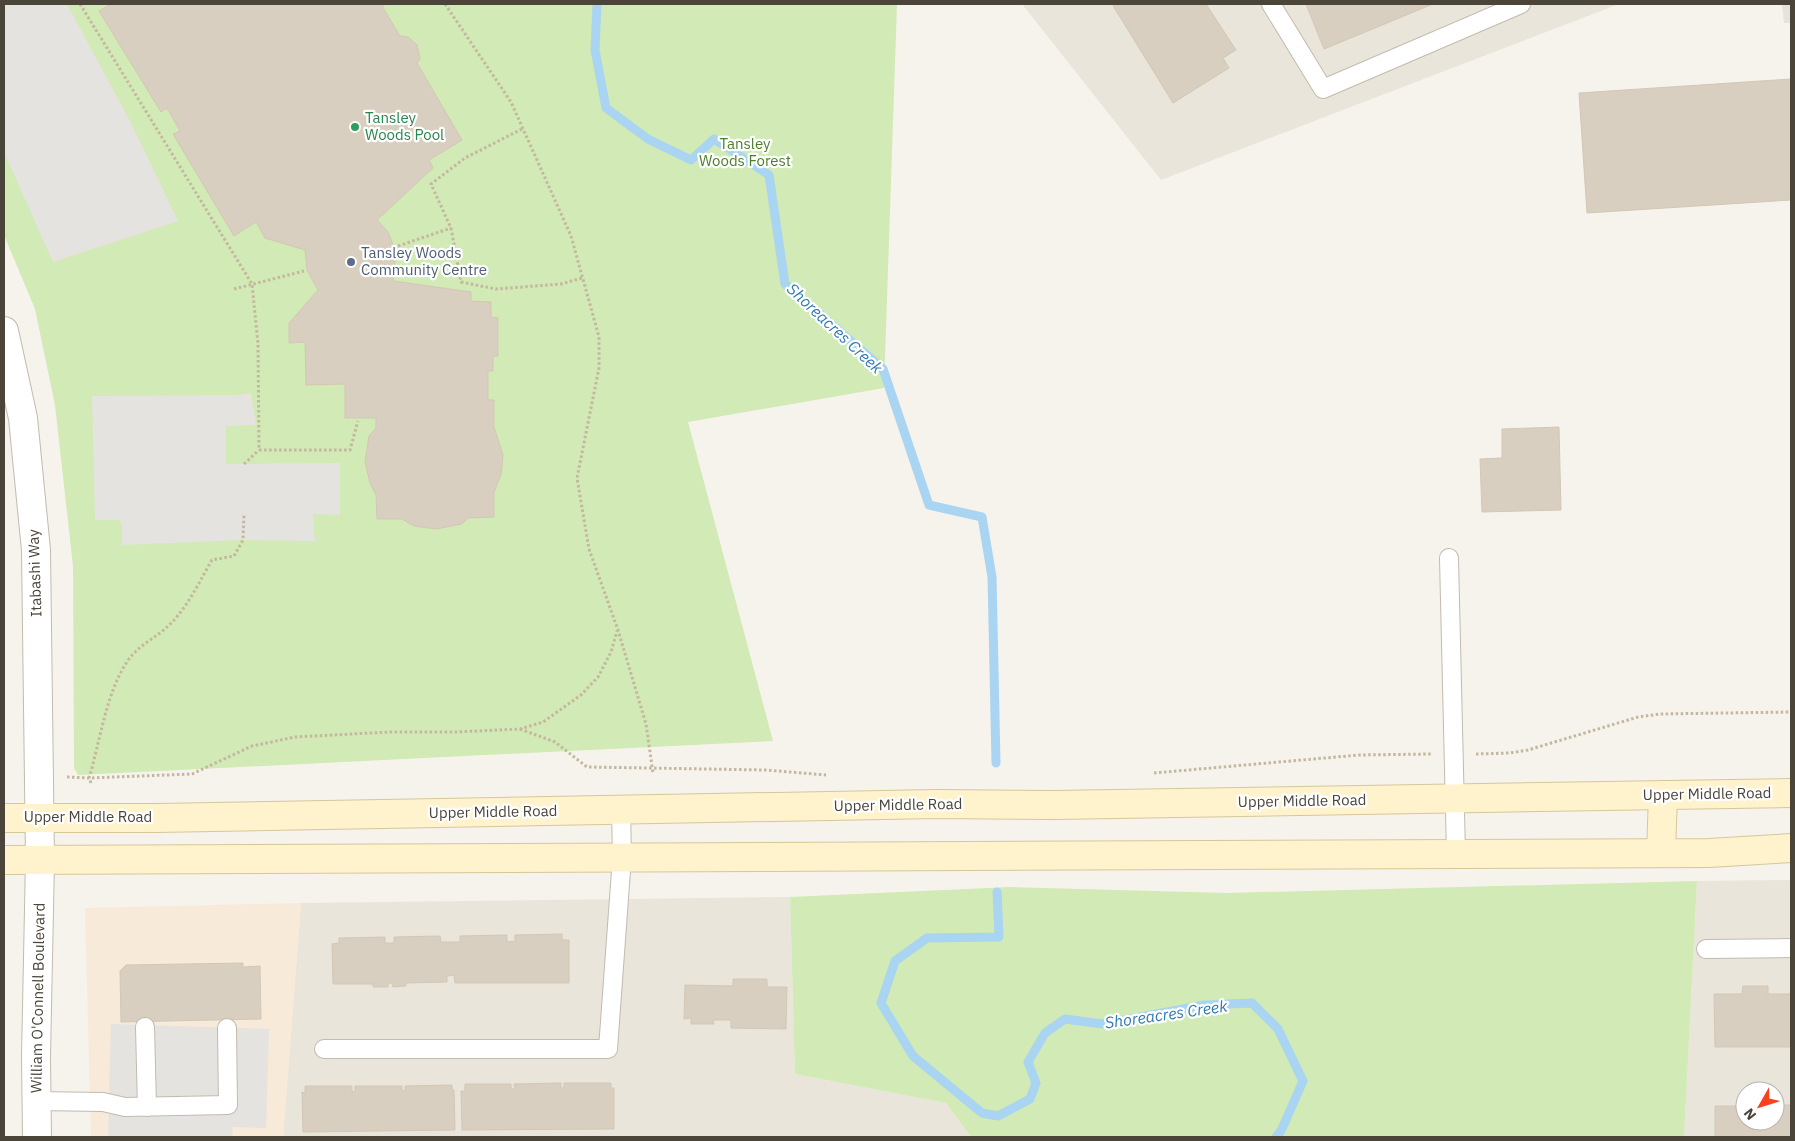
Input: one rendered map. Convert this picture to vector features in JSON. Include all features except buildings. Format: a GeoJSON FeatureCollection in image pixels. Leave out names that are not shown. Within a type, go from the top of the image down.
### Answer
{"type":"FeatureCollection","features":[{"type":"Feature","properties":{"kind":"main road","name":"Upper Middle Road"},"geometry":{"type":"LineString","coordinates":[[4,818],[938,804],[1054,805],[1791,793]]}},
{"type":"Feature","properties":{"kind":"main road"},"geometry":{"type":"LineString","coordinates":[[1661,853],[1663,795]]}},
{"type":"Feature","properties":{"kind":"main road"},"geometry":{"type":"LineString","coordinates":[[4,860],[1661,853],[1791,848]]}},
{"type":"Feature","properties":{"kind":"street","name":"Itabashi Way"},"geometry":{"type":"LineString","coordinates":[[4,332],[23,418],[36,550],[39,817]]}},
{"type":"Feature","properties":{"kind":"street","name":"William O'Connell Boulevard"},"geometry":{"type":"LineString","coordinates":[[37,1137],[39,817]]}},
{"type":"Feature","properties":{"kind":"lane"},"geometry":{"type":"LineString","coordinates":[[1271,4],[1323,89],[1521,4]]}},
{"type":"Feature","properties":{"kind":"lane"},"geometry":{"type":"LineString","coordinates":[[1449,558],[1456,854]]}},
{"type":"Feature","properties":{"kind":"lane"},"geometry":{"type":"LineString","coordinates":[[324,1049],[608,1049],[622,857],[622,809]]}},
{"type":"Feature","properties":{"kind":"lane"},"geometry":{"type":"LineString","coordinates":[[1706,949],[1791,948]]}},
{"type":"Feature","properties":{"kind":"lane"},"geometry":{"type":"LineString","coordinates":[[145,1027],[147,1107]]}},
{"type":"Feature","properties":{"kind":"lane"},"geometry":{"type":"LineString","coordinates":[[36,1101],[103,1102],[125,1107],[228,1105],[227,1028]]}},
{"type":"Feature","properties":{"kind":"path"},"geometry":{"type":"LineString","coordinates":[[80,4],[252,284],[258,344],[259,450]]}},
{"type":"Feature","properties":{"kind":"path"},"geometry":{"type":"LineString","coordinates":[[445,4],[511,102],[571,236],[599,337],[599,368],[577,478],[589,549],[618,630],[646,724],[654,773]]}},
{"type":"Feature","properties":{"kind":"path"},"geometry":{"type":"LineString","coordinates":[[522,129],[465,158],[431,184],[451,228],[461,282],[496,289],[561,284],[582,278]]}},
{"type":"Feature","properties":{"kind":"path"},"geometry":{"type":"LineString","coordinates":[[398,246],[451,228]]}},
{"type":"Feature","properties":{"kind":"path"},"geometry":{"type":"LineString","coordinates":[[234,289],[304,272]]}},
{"type":"Feature","properties":{"kind":"path"},"geometry":{"type":"LineString","coordinates":[[244,464],[259,450],[350,450],[358,421]]}},
{"type":"Feature","properties":{"kind":"path"},"geometry":{"type":"LineString","coordinates":[[91,783],[89,778],[115,684],[127,661],[139,648],[168,626],[184,606],[212,560],[234,556],[243,540],[244,515]]}},
{"type":"Feature","properties":{"kind":"path"},"geometry":{"type":"LineString","coordinates":[[38,774],[89,778],[192,774],[252,746],[295,737],[390,732],[456,732],[520,729],[543,722],[581,695],[598,676],[611,652],[618,630]]}},
{"type":"Feature","properties":{"kind":"path"},"geometry":{"type":"LineString","coordinates":[[1145,773],[1359,755],[1510,753],[1638,717],[1660,714],[1791,712]]}},
{"type":"Feature","properties":{"kind":"path"},"geometry":{"type":"LineString","coordinates":[[520,729],[555,742],[587,767],[653,766],[766,770],[832,776]]}},
{"type":"Feature","properties":{"kind":"shaded area"},"geometry":{"type":"Polygon","coordinates":[[[4,4],[67,4],[131,123],[178,221],[53,262],[4,152],[4,4]]]}},
{"type":"Feature","properties":{"kind":"shaded area"},"geometry":{"type":"Polygon","coordinates":[[[1022,4],[1619,4],[1161,180],[1022,4]]]}},
{"type":"Feature","properties":{"kind":"shaded area"},"geometry":{"type":"Polygon","coordinates":[[[1782,4],[1791,4],[1791,23],[1784,23],[1782,4]]]}},
{"type":"Feature","properties":{"kind":"shaded area"},"geometry":{"type":"Polygon","coordinates":[[[251,393],[256,425],[226,426],[226,464],[340,463],[340,515],[313,514],[315,541],[243,540],[122,545],[122,525],[119,520],[95,520],[92,396],[238,395],[251,393]]]}},
{"type":"Feature","properties":{"kind":"shaded area"},"geometry":{"type":"Polygon","coordinates":[[[1791,880],[1791,1137],[1684,1137],[1697,881],[1791,880]]]}},
{"type":"Feature","properties":{"kind":"shaded area"},"geometry":{"type":"Polygon","coordinates":[[[790,897],[795,1074],[946,1103],[971,1137],[283,1137],[301,903],[790,897]]]}},
{"type":"Feature","properties":{"kind":"shaded area"},"geometry":{"type":"Polygon","coordinates":[[[301,903],[283,1137],[91,1137],[85,908],[301,903]]]}},
{"type":"Feature","properties":{"kind":"shaded area"},"geometry":{"type":"Polygon","coordinates":[[[111,1024],[269,1029],[266,1128],[233,1127],[232,1137],[108,1137],[111,1024]]]}},
{"type":"Feature","properties":{"kind":"green space","name":"Tansley Woods Forest"},"geometry":{"type":"Polygon","coordinates":[[[4,4],[897,4],[884,388],[688,422],[773,741],[78,775],[74,768],[73,566],[55,405],[35,309],[4,235],[4,4]]]}},
{"type":"Feature","properties":{"kind":"green space"},"geometry":{"type":"Polygon","coordinates":[[[1697,881],[1684,1137],[971,1137],[946,1103],[795,1074],[790,897],[1010,887],[1227,893],[1697,881]]]}},
{"type":"Feature","properties":{"kind":"waterway","name":"Shoreacres Creek"},"geometry":{"type":"LineString","coordinates":[[597,4],[595,50],[606,108],[648,139],[691,160],[714,139],[769,175],[785,284],[883,369],[929,505],[982,517],[992,577],[996,763]]}},
{"type":"Feature","properties":{"kind":"waterway","name":"Shoreacres Creek"},"geometry":{"type":"LineString","coordinates":[[997,892],[999,937],[927,938],[895,961],[881,1003],[913,1056],[982,1113],[998,1116],[1030,1099],[1036,1083],[1028,1062],[1045,1033],[1065,1019],[1102,1024],[1205,1005],[1252,1003],[1278,1029],[1303,1081],[1281,1131],[1276,1137]]}},
{"type":"Feature","properties":{"kind":"place","name":"Tansley Woods Pool"},"geometry":{"type":"Point","coordinates":[355,127]}},
{"type":"Feature","properties":{"kind":"place","name":"Tansley Woods Community Centre"},"geometry":{"type":"Point","coordinates":[351,262]}}]}
